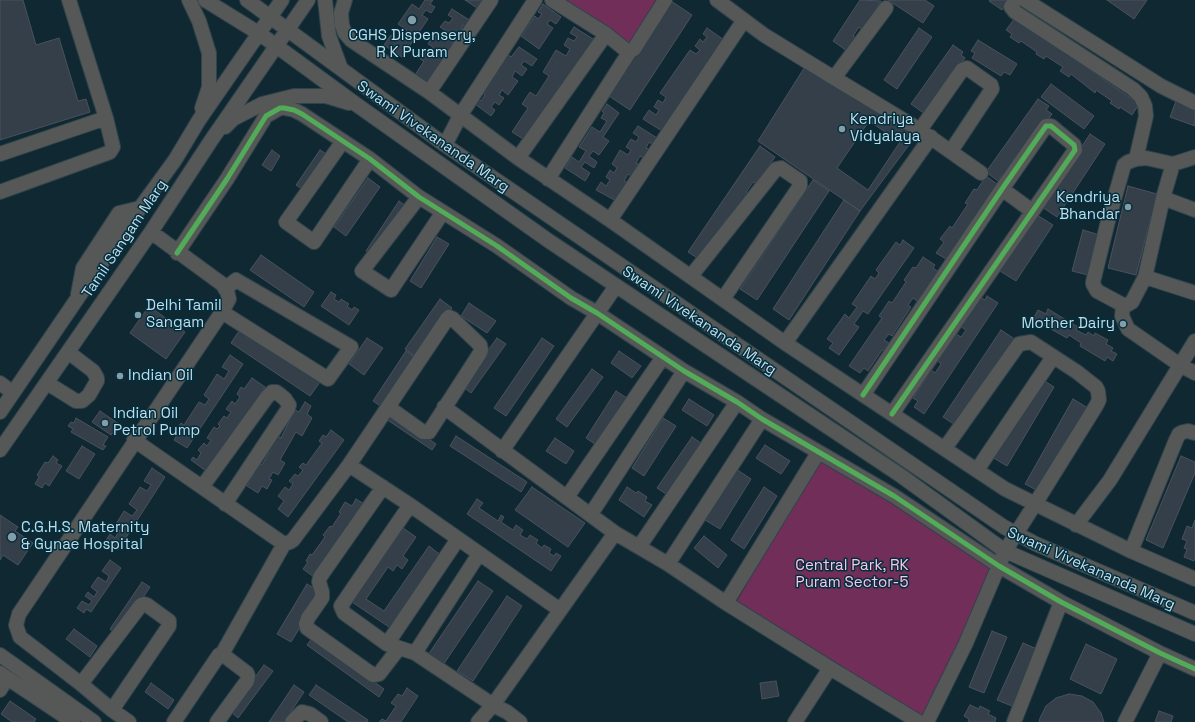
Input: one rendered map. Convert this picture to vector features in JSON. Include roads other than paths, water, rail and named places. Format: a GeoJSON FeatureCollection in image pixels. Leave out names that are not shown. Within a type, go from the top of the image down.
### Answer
{"type":"FeatureCollection","features":[{"type":"Feature","properties":{"kind":"street"},"geometry":{"type":"LineString","coordinates":[[0,192],[110,152],[113,145],[69,0]]}},
{"type":"Feature","properties":{"kind":"street"},"geometry":{"type":"LineString","coordinates":[[189,0],[199,21],[209,54],[209,88],[199,120]]}},
{"type":"Feature","properties":{"kind":"street","name":"Swami Vivekananda Marg"},"geometry":{"type":"LineString","coordinates":[[205,0],[276,45],[357,105],[549,241],[900,475],[1004,551],[1195,634]]}},
{"type":"Feature","properties":{"kind":"street","name":"Swami Vivekananda Marg"},"geometry":{"type":"LineString","coordinates":[[247,0],[445,145],[991,518],[1036,544],[1195,613]]}},
{"type":"Feature","properties":{"kind":"street","name":"Tamil Sangam Marg"},"geometry":{"type":"LineString","coordinates":[[0,412],[140,208],[175,160],[199,120],[260,34],[282,0]]}},
{"type":"Feature","properties":{"kind":"street","name":"Tamil Sangam Marg"},"geometry":{"type":"LineString","coordinates":[[0,450],[151,232],[210,142],[308,0]]}},
{"type":"Feature","properties":{"kind":"street"},"geometry":{"type":"LineString","coordinates":[[325,0],[329,36],[342,69]]}},
{"type":"Feature","properties":{"kind":"street"},"geometry":{"type":"LineString","coordinates":[[345,0],[341,14],[342,25],[345,33],[351,40],[429,92],[518,158],[610,220],[785,343],[1005,489],[1076,525],[1195,579]]}},
{"type":"Feature","properties":{"kind":"street"},"geometry":{"type":"LineString","coordinates":[[429,92],[491,0]]}},
{"type":"Feature","properties":{"kind":"street"},"geometry":{"type":"LineString","coordinates":[[445,145],[460,116],[535,0]]}},
{"type":"Feature","properties":{"kind":"street"},"geometry":{"type":"LineString","coordinates":[[552,0],[606,34],[627,51],[630,51]]}},
{"type":"Feature","properties":{"kind":"street"},"geometry":{"type":"LineString","coordinates":[[548,179],[630,51],[634,49],[665,0]]}},
{"type":"Feature","properties":{"kind":"street"},"geometry":{"type":"LineString","coordinates":[[717,0],[764,35],[926,133],[981,174]]}},
{"type":"Feature","properties":{"kind":"street"},"geometry":{"type":"LineString","coordinates":[[1015,0],[1011,7],[1015,12],[1133,89],[1141,97],[1145,106],[1146,116],[1136,159]]}},
{"type":"Feature","properties":{"kind":"street"},"geometry":{"type":"LineString","coordinates":[[1025,0],[1161,86],[1195,103]]}},
{"type":"Feature","properties":{"kind":"street"},"geometry":{"type":"LineString","coordinates":[[834,78],[886,8]]}},
{"type":"Feature","properties":{"kind":"street"},"geometry":{"type":"LineString","coordinates":[[610,220],[744,20]]}},
{"type":"Feature","properties":{"kind":"street"},"geometry":{"type":"LineString","coordinates":[[518,158],[606,34]]}},
{"type":"Feature","properties":{"kind":"street"},"geometry":{"type":"LineString","coordinates":[[785,343],[926,133],[962,70],[967,68],[990,85],[992,89],[951,151]]}},
{"type":"Feature","properties":{"kind":"street"},"geometry":{"type":"LineString","coordinates":[[210,142],[234,119],[262,104],[294,96],[326,96],[357,105]]}},
{"type":"Feature","properties":{"kind":"street"},"geometry":{"type":"LineString","coordinates":[[177,253],[227,179],[266,116],[272,111],[284,108],[294,110],[370,159],[419,197],[497,246],[571,298],[597,313],[684,371],[737,402],[818,453],[894,496],[999,566],[1061,602],[1160,653],[1195,669]]}},
{"type":"Feature","properties":{"kind":"street"},"geometry":{"type":"LineString","coordinates":[[0,154],[106,118]]}},
{"type":"Feature","properties":{"kind":"street"},"geometry":{"type":"LineString","coordinates":[[863,395],[1046,126],[1051,126],[1074,145],[1075,150],[892,414]]}},
{"type":"Feature","properties":{"kind":"street"},"geometry":{"type":"LineString","coordinates":[[343,141],[286,222],[314,242],[370,159]]}},
{"type":"Feature","properties":{"kind":"street"},"geometry":{"type":"LineString","coordinates":[[1173,164],[1163,198],[1145,276],[1132,302],[1123,306],[1097,291],[1093,284],[1108,221],[1123,169],[1128,162],[1136,159],[1146,158],[1173,164],[1195,157]]}},
{"type":"Feature","properties":{"kind":"street"},"geometry":{"type":"LineString","coordinates":[[690,276],[776,169],[781,168],[800,181],[800,186],[723,299]]}},
{"type":"Feature","properties":{"kind":"street"},"geometry":{"type":"LineString","coordinates":[[1002,189],[1032,211]]}},
{"type":"Feature","properties":{"kind":"street"},"geometry":{"type":"LineString","coordinates":[[419,197],[362,271],[391,290],[443,212]]}},
{"type":"Feature","properties":{"kind":"street"},"geometry":{"type":"LineString","coordinates":[[1163,198],[1195,210]]}},
{"type":"Feature","properties":{"kind":"street"},"geometry":{"type":"LineString","coordinates":[[129,722],[20,637],[16,625],[17,619],[23,607],[134,440],[222,312],[229,299],[222,284],[177,253],[151,232]]}},
{"type":"Feature","properties":{"kind":"street"},"geometry":{"type":"LineString","coordinates":[[1145,276],[1195,293]]}},
{"type":"Feature","properties":{"kind":"street"},"geometry":{"type":"LineString","coordinates":[[222,312],[328,378],[351,346],[236,280],[225,289]]}},
{"type":"Feature","properties":{"kind":"street"},"geometry":{"type":"LineString","coordinates":[[502,451],[616,286]]}},
{"type":"Feature","properties":{"kind":"street"},"geometry":{"type":"LineString","coordinates":[[1123,306],[1122,316],[1128,329],[1180,365],[1195,373]]}},
{"type":"Feature","properties":{"kind":"street"},"geometry":{"type":"LineString","coordinates":[[174,722],[219,655],[222,654],[284,544],[293,540],[349,465],[447,319],[451,317],[479,343],[481,350],[429,432],[425,433],[388,407]]}},
{"type":"Feature","properties":{"kind":"street"},"geometry":{"type":"LineString","coordinates":[[1076,525],[1110,480],[1195,341]]}},
{"type":"Feature","properties":{"kind":"street"},"geometry":{"type":"LineString","coordinates":[[927,722],[966,643],[1004,551],[1096,406],[1099,396],[1096,386],[1031,342],[1019,344],[945,448]]}},
{"type":"Feature","properties":{"kind":"street"},"geometry":{"type":"LineString","coordinates":[[47,383],[76,401],[86,400],[97,381],[97,378],[93,371],[68,352]]}},
{"type":"Feature","properties":{"kind":"street"},"geometry":{"type":"LineString","coordinates":[[567,497],[663,357]]}},
{"type":"Feature","properties":{"kind":"street"},"geometry":{"type":"LineString","coordinates":[[978,470],[1053,357]]}},
{"type":"Feature","properties":{"kind":"street"},"geometry":{"type":"LineString","coordinates":[[591,514],[684,371]]}},
{"type":"Feature","properties":{"kind":"street"},"geometry":{"type":"LineString","coordinates":[[0,383],[13,393]]}},
{"type":"Feature","properties":{"kind":"street"},"geometry":{"type":"LineString","coordinates":[[202,487],[267,397],[272,392],[279,394],[286,399],[289,405],[288,409],[226,504]]}},
{"type":"Feature","properties":{"kind":"street"},"geometry":{"type":"LineString","coordinates":[[639,547],[737,402]]}},
{"type":"Feature","properties":{"kind":"street"},"geometry":{"type":"LineString","coordinates":[[444,407],[615,533],[668,564],[726,603],[919,722]]}},
{"type":"Feature","properties":{"kind":"street"},"geometry":{"type":"LineString","coordinates":[[668,564],[762,419]]}},
{"type":"Feature","properties":{"kind":"street"},"geometry":{"type":"LineString","coordinates":[[1131,551],[1179,434],[1188,431],[1195,433]]}},
{"type":"Feature","properties":{"kind":"street"},"geometry":{"type":"LineString","coordinates":[[134,440],[284,544]]}},
{"type":"Feature","properties":{"kind":"street"},"geometry":{"type":"LineString","coordinates":[[726,603],[818,453]]}},
{"type":"Feature","properties":{"kind":"street"},"geometry":{"type":"LineString","coordinates":[[349,465],[410,505],[560,610]]}},
{"type":"Feature","properties":{"kind":"street"},"geometry":{"type":"LineString","coordinates":[[383,487],[320,577],[319,582],[322,592],[321,600],[308,618],[306,624],[307,628],[363,669],[372,675],[379,674],[393,646],[458,539]]}},
{"type":"Feature","properties":{"kind":"street"},"geometry":{"type":"LineString","coordinates":[[342,609],[343,604],[410,505]]}},
{"type":"Feature","properties":{"kind":"street"},"geometry":{"type":"LineString","coordinates":[[478,722],[493,705],[615,533]]}},
{"type":"Feature","properties":{"kind":"street"},"geometry":{"type":"LineString","coordinates":[[415,653],[480,554]]}},
{"type":"Feature","properties":{"kind":"street"},"geometry":{"type":"LineString","coordinates":[[322,592],[342,609],[346,615],[393,646],[415,653],[493,705],[507,712],[520,722]]}},
{"type":"Feature","properties":{"kind":"street"},"geometry":{"type":"LineString","coordinates":[[1014,722],[1061,602]]}},
{"type":"Feature","properties":{"kind":"street"},"geometry":{"type":"LineString","coordinates":[[81,684],[141,605],[147,605],[169,621],[169,626],[112,710]]}},
{"type":"Feature","properties":{"kind":"street"},"geometry":{"type":"LineString","coordinates":[[1126,722],[1160,653]]}},
{"type":"Feature","properties":{"kind":"street"},"geometry":{"type":"LineString","coordinates":[[216,722],[247,681],[248,676],[247,673],[222,654]]}},
{"type":"Feature","properties":{"kind":"street"},"geometry":{"type":"LineString","coordinates":[[0,655],[94,722]]}},
{"type":"Feature","properties":{"kind":"street"},"geometry":{"type":"LineString","coordinates":[[795,722],[830,668]]}},
{"type":"Feature","properties":{"kind":"street"},"geometry":{"type":"LineString","coordinates":[[0,690],[4,676],[56,717],[73,722]]}},
{"type":"Feature","properties":{"kind":"street"},"geometry":{"type":"LineString","coordinates":[[292,722],[302,712],[310,714],[321,722]]}},
{"type":"Feature","properties":{"kind":"place","name":"CGHS Dispensery, R K Puram"},"geometry":{"type":"Point","coordinates":[412,20]}},
{"type":"Feature","properties":{"kind":"place","name":"Kendriya Vidyalaya"},"geometry":{"type":"Point","coordinates":[842,129]}},
{"type":"Feature","properties":{"kind":"place","name":"Kendriya Bhandar"},"geometry":{"type":"Point","coordinates":[1128,207]}},
{"type":"Feature","properties":{"kind":"place","name":"Delhi Tamil Sangam"},"geometry":{"type":"Point","coordinates":[138,315]}},
{"type":"Feature","properties":{"kind":"place","name":"Mother Dairy"},"geometry":{"type":"Point","coordinates":[1123,324]}},
{"type":"Feature","properties":{"kind":"place","name":"Indian Oil"},"geometry":{"type":"Point","coordinates":[120,376]}},
{"type":"Feature","properties":{"kind":"place","name":"Indian Oil Petrol Pump"},"geometry":{"type":"Point","coordinates":[105,423]}},
{"type":"Feature","properties":{"kind":"place","name":"C.G.H.S. Maternity & Gynae Hospital"},"geometry":{"type":"Point","coordinates":[12,537]}},
{"type":"Feature","properties":{"kind":"park label","name":"Central Park, RK Puram Sector-5"},"geometry":{"type":"Point","coordinates":[852,574]}}]}
